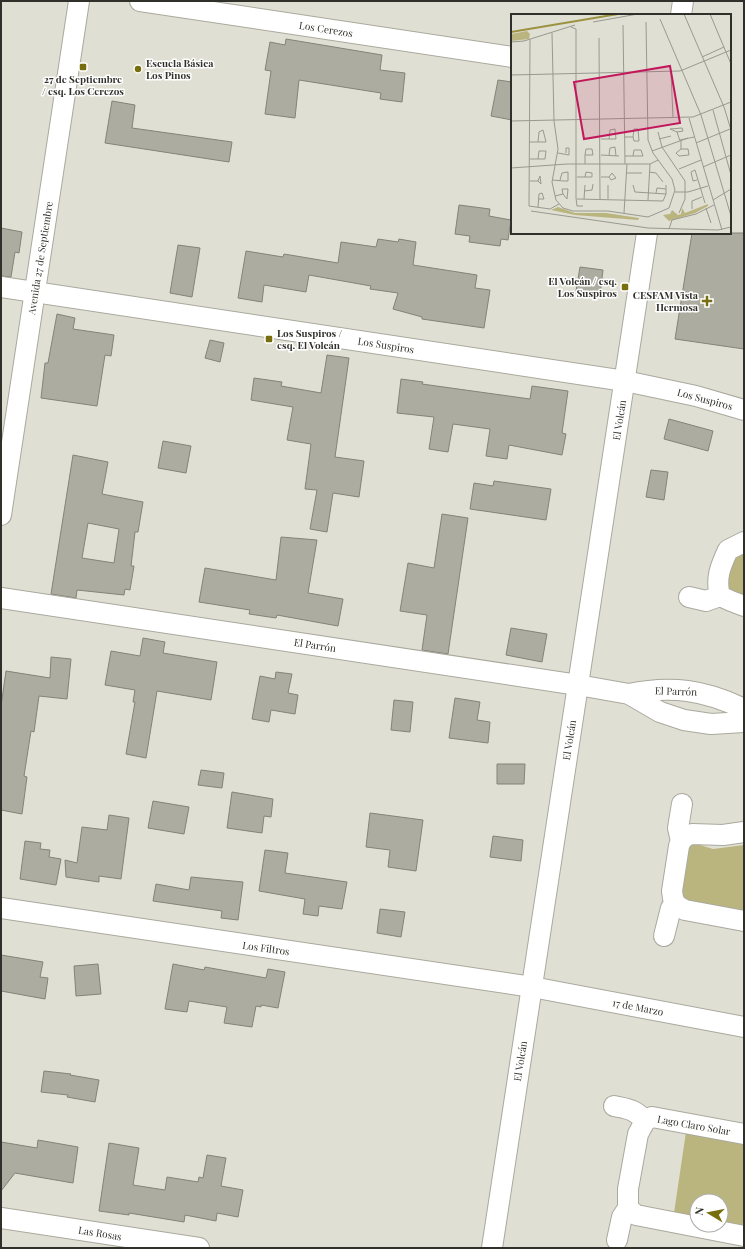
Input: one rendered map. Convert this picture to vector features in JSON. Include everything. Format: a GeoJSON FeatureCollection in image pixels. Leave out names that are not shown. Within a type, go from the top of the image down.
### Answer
{"type":"FeatureCollection","features":[{"type":"Feature","properties":{"kind":"street","name":"Avenida 27 de Septiembre"},"geometry":{"type":"LineString","coordinates":[[1,515],[79,1]]}},
{"type":"Feature","properties":{"kind":"street","name":"Los Cerezos"},"geometry":{"type":"LineString","coordinates":[[140,1],[511,57]]}},
{"type":"Feature","properties":{"kind":"street"},"geometry":{"type":"LineString","coordinates":[[681,14],[683,1]]}},
{"type":"Feature","properties":{"kind":"street","name":"El Volcán"},"geometry":{"type":"LineString","coordinates":[[492,1248],[647,234]]}},
{"type":"Feature","properties":{"kind":"street","name":"Los Suspiros"},"geometry":{"type":"LineString","coordinates":[[1,287],[625,381],[696,396],[744,410]]}},
{"type":"Feature","properties":{"kind":"street"},"geometry":{"type":"LineString","coordinates":[[720,596],[718,587],[719,571],[728,550],[744,542]]}},
{"type":"Feature","properties":{"kind":"street"},"geometry":{"type":"LineString","coordinates":[[689,597],[706,601],[720,596],[744,606]]}},
{"type":"Feature","properties":{"kind":"street","name":"El Parrón"},"geometry":{"type":"LineString","coordinates":[[1,598],[629,694],[658,690],[684,690],[703,693],[723,699],[744,709]]}},
{"type":"Feature","properties":{"kind":"street","name":"El Parrón"},"geometry":{"type":"LineString","coordinates":[[629,694],[654,709],[684,720],[711,724],[744,722]]}},
{"type":"Feature","properties":{"kind":"street"},"geometry":{"type":"LineString","coordinates":[[681,841],[678,828],[682,804]]}},
{"type":"Feature","properties":{"kind":"street"},"geometry":{"type":"LineString","coordinates":[[744,832],[723,835],[692,834],[686,836],[681,841],[679,846],[672,891],[676,905],[685,910],[744,921]]}},
{"type":"Feature","properties":{"kind":"street"},"geometry":{"type":"LineString","coordinates":[[664,936],[671,908],[676,905]]}},
{"type":"Feature","properties":{"kind":"street","name":"Los Filtros"},"geometry":{"type":"LineString","coordinates":[[1,908],[532,987]]}},
{"type":"Feature","properties":{"kind":"street","name":"17 de Marzo"},"geometry":{"type":"LineString","coordinates":[[532,987],[744,1027]]}},
{"type":"Feature","properties":{"kind":"street","name":"Lago Claro Solar"},"geometry":{"type":"LineString","coordinates":[[614,1106],[631,1109],[645,1121]]}},
{"type":"Feature","properties":{"kind":"street","name":"Lago Claro Solar"},"geometry":{"type":"LineString","coordinates":[[617,1240],[622,1217],[628,1208],[628,1189],[638,1134],[645,1121],[652,1117],[744,1134]]}},
{"type":"Feature","properties":{"kind":"street"},"geometry":{"type":"LineString","coordinates":[[628,1208],[636,1214],[744,1236]]}},
{"type":"Feature","properties":{"kind":"street","name":"Las Rosas"},"geometry":{"type":"LineString","coordinates":[[1,1218],[199,1248]]}},
{"type":"Feature","properties":{"kind":"shaded area"},"geometry":{"type":"Polygon","coordinates":[[[744,554],[744,595],[733,593],[726,584],[729,568],[737,555],[744,554]]]}},
{"type":"Feature","properties":{"kind":"shaded area"},"geometry":{"type":"Polygon","coordinates":[[[687,841],[713,849],[744,845],[744,912],[677,900],[687,841]]]}},
{"type":"Feature","properties":{"kind":"shaded area"},"geometry":{"type":"Polygon","coordinates":[[[686,1132],[744,1141],[744,1219],[742,1226],[729,1224],[729,1193],[689,1193],[689,1216],[674,1213],[686,1132]]]}},
{"type":"Feature","properties":{"kind":"building"},"geometry":{"type":"Polygon","coordinates":[[[286,39],[382,55],[380,70],[405,73],[402,102],[380,99],[381,93],[299,80],[295,118],[265,114],[271,71],[265,70],[270,42],[285,45],[286,39]]]}},
{"type":"Feature","properties":{"kind":"building"},"geometry":{"type":"Polygon","coordinates":[[[498,80],[511,82],[511,120],[491,116],[498,80]]]}},
{"type":"Feature","properties":{"kind":"building"},"geometry":{"type":"Polygon","coordinates":[[[112,101],[135,105],[132,128],[232,142],[229,162],[105,143],[112,101]]]}},
{"type":"Feature","properties":{"kind":"building"},"geometry":{"type":"Polygon","coordinates":[[[459,205],[490,209],[489,216],[511,220],[508,240],[501,239],[500,246],[469,242],[470,236],[455,234],[459,205]]]}},
{"type":"Feature","properties":{"kind":"building"},"geometry":{"type":"Polygon","coordinates":[[[1,228],[22,232],[19,253],[15,252],[11,277],[1,276],[1,228]]]}},
{"type":"Feature","properties":{"kind":"building"},"geometry":{"type":"Polygon","coordinates":[[[744,233],[744,349],[675,339],[692,234],[744,233]]]}},
{"type":"Feature","properties":{"kind":"building"},"geometry":{"type":"Polygon","coordinates":[[[378,239],[398,242],[399,239],[416,242],[413,265],[477,275],[475,288],[490,290],[484,328],[422,319],[422,317],[393,309],[398,293],[370,289],[371,286],[309,275],[306,292],[264,285],[262,302],[238,298],[246,251],[283,257],[284,254],[338,263],[341,242],[376,247],[378,239]]]}},
{"type":"Feature","properties":{"kind":"building"},"geometry":{"type":"Polygon","coordinates":[[[178,245],[200,248],[192,297],[170,293],[178,245]]]}},
{"type":"Feature","properties":{"kind":"building"},"geometry":{"type":"Polygon","coordinates":[[[580,267],[603,270],[600,295],[576,291],[580,267]]]}},
{"type":"Feature","properties":{"kind":"building"},"geometry":{"type":"Polygon","coordinates":[[[57,314],[75,318],[73,329],[114,335],[111,356],[105,355],[97,406],[41,398],[45,363],[48,363],[57,314]]]}},
{"type":"Feature","properties":{"kind":"building"},"geometry":{"type":"Polygon","coordinates":[[[210,340],[224,343],[220,362],[205,358],[210,340]]]}},
{"type":"Feature","properties":{"kind":"building"},"geometry":{"type":"Polygon","coordinates":[[[327,355],[349,358],[335,457],[364,461],[359,497],[333,493],[327,532],[310,529],[317,490],[305,489],[311,444],[287,440],[293,407],[251,400],[254,378],[282,382],[281,386],[321,393],[327,355]]]}},
{"type":"Feature","properties":{"kind":"building"},"geometry":{"type":"Polygon","coordinates":[[[401,379],[423,382],[422,384],[530,399],[532,386],[568,391],[562,433],[566,434],[562,455],[509,445],[507,459],[486,456],[490,429],[453,424],[448,452],[429,449],[434,417],[397,413],[401,379]]]}},
{"type":"Feature","properties":{"kind":"building"},"geometry":{"type":"Polygon","coordinates":[[[669,419],[713,431],[708,451],[664,439],[669,419]]]}},
{"type":"Feature","properties":{"kind":"building"},"geometry":{"type":"Polygon","coordinates":[[[163,441],[191,446],[186,473],[158,468],[163,441]]]}},
{"type":"Feature","properties":{"kind":"building"},"geometry":{"type":"Polygon","coordinates":[[[73,455],[108,462],[102,494],[143,502],[138,532],[135,532],[131,566],[134,566],[130,590],[125,589],[124,595],[77,590],[76,598],[51,594],[73,455]],[[88,523],[82,558],[114,563],[119,529],[88,523]]]}},
{"type":"Feature","properties":{"kind":"building"},"geometry":{"type":"Polygon","coordinates":[[[651,470],[668,472],[664,500],[646,497],[651,470]]]}},
{"type":"Feature","properties":{"kind":"building"},"geometry":{"type":"Polygon","coordinates":[[[494,481],[551,489],[546,520],[470,509],[474,483],[493,486],[494,481]]]}},
{"type":"Feature","properties":{"kind":"building"},"geometry":{"type":"Polygon","coordinates":[[[442,514],[468,518],[448,654],[422,650],[427,615],[400,611],[408,563],[434,568],[442,514]]]}},
{"type":"Feature","properties":{"kind":"building"},"geometry":{"type":"Polygon","coordinates":[[[281,537],[317,540],[308,593],[343,599],[338,626],[277,615],[276,618],[249,614],[250,610],[199,602],[205,568],[276,580],[281,537]]]}},
{"type":"Feature","properties":{"kind":"building"},"geometry":{"type":"Polygon","coordinates":[[[511,628],[547,634],[542,662],[506,655],[511,628]]]}},
{"type":"Feature","properties":{"kind":"building"},"geometry":{"type":"Polygon","coordinates":[[[143,638],[165,642],[163,653],[217,662],[211,700],[157,691],[146,758],[126,754],[135,702],[133,702],[135,690],[105,685],[111,651],[140,656],[143,638]]]}},
{"type":"Feature","properties":{"kind":"building"},"geometry":{"type":"Polygon","coordinates":[[[51,657],[71,659],[67,699],[39,696],[34,732],[31,731],[24,776],[27,777],[22,814],[1,810],[1,706],[6,671],[50,678],[51,657]]]}},
{"type":"Feature","properties":{"kind":"building"},"geometry":{"type":"Polygon","coordinates":[[[276,672],[292,674],[288,693],[298,695],[295,714],[271,710],[269,722],[252,719],[260,676],[275,679],[276,672]]]}},
{"type":"Feature","properties":{"kind":"building"},"geometry":{"type":"Polygon","coordinates":[[[455,698],[480,702],[477,720],[490,722],[488,743],[449,738],[455,698]]]}},
{"type":"Feature","properties":{"kind":"building"},"geometry":{"type":"Polygon","coordinates":[[[394,700],[413,702],[410,732],[391,730],[394,700]]]}},
{"type":"Feature","properties":{"kind":"building"},"geometry":{"type":"Polygon","coordinates":[[[497,764],[525,764],[524,784],[497,784],[497,764]]]}},
{"type":"Feature","properties":{"kind":"building"},"geometry":{"type":"Polygon","coordinates":[[[201,770],[224,773],[222,788],[198,785],[201,770]]]}},
{"type":"Feature","properties":{"kind":"building"},"geometry":{"type":"Polygon","coordinates":[[[232,792],[273,799],[271,817],[264,816],[262,833],[227,828],[232,792]]]}},
{"type":"Feature","properties":{"kind":"building"},"geometry":{"type":"Polygon","coordinates":[[[153,801],[189,807],[184,834],[148,828],[153,801]]]}},
{"type":"Feature","properties":{"kind":"building"},"geometry":{"type":"Polygon","coordinates":[[[370,813],[423,820],[416,871],[388,867],[390,850],[366,847],[370,813]]]}},
{"type":"Feature","properties":{"kind":"building"},"geometry":{"type":"Polygon","coordinates":[[[109,815],[129,818],[121,879],[99,876],[99,882],[66,877],[65,860],[77,863],[82,827],[107,830],[109,815]]]}},
{"type":"Feature","properties":{"kind":"building"},"geometry":{"type":"Polygon","coordinates":[[[493,836],[523,840],[521,861],[490,857],[493,836]]]}},
{"type":"Feature","properties":{"kind":"building"},"geometry":{"type":"Polygon","coordinates":[[[25,841],[41,843],[40,849],[50,850],[49,857],[61,859],[56,885],[20,879],[25,841]]]}},
{"type":"Feature","properties":{"kind":"building"},"geometry":{"type":"Polygon","coordinates":[[[265,850],[288,853],[285,873],[347,882],[342,909],[319,906],[318,916],[303,914],[305,899],[259,891],[265,850]]]}},
{"type":"Feature","properties":{"kind":"building"},"geometry":{"type":"Polygon","coordinates":[[[191,877],[243,882],[238,920],[221,918],[222,911],[153,901],[156,884],[189,890],[191,877]]]}},
{"type":"Feature","properties":{"kind":"building"},"geometry":{"type":"Polygon","coordinates":[[[380,909],[405,912],[401,937],[377,933],[380,909]]]}},
{"type":"Feature","properties":{"kind":"building"},"geometry":{"type":"Polygon","coordinates":[[[1,955],[43,962],[40,977],[48,978],[45,999],[1,991],[1,955]]]}},
{"type":"Feature","properties":{"kind":"building"},"geometry":{"type":"Polygon","coordinates":[[[98,964],[101,994],[76,996],[74,966],[98,964]]]}},
{"type":"Feature","properties":{"kind":"building"},"geometry":{"type":"Polygon","coordinates":[[[173,964],[204,970],[205,967],[266,978],[268,969],[285,972],[278,1008],[261,1005],[261,1007],[256,1006],[252,1027],[224,1023],[227,1007],[189,1001],[187,1012],[165,1009],[173,964]]]}},
{"type":"Feature","properties":{"kind":"building"},"geometry":{"type":"Polygon","coordinates":[[[44,1071],[71,1074],[70,1075],[99,1080],[95,1102],[67,1097],[68,1095],[41,1092],[44,1071]]]}},
{"type":"Feature","properties":{"kind":"building"},"geometry":{"type":"Polygon","coordinates":[[[38,1140],[78,1147],[73,1183],[15,1173],[1,1191],[1,1142],[37,1148],[38,1140]]]}},
{"type":"Feature","properties":{"kind":"building"},"geometry":{"type":"Polygon","coordinates":[[[109,1143],[139,1148],[133,1185],[165,1190],[167,1177],[198,1182],[199,1177],[203,1178],[207,1155],[226,1158],[221,1186],[243,1190],[238,1217],[217,1213],[216,1221],[185,1215],[184,1222],[129,1213],[129,1215],[99,1211],[109,1143]]]}},
{"type":"Feature","properties":{"kind":"place","name":"27 de Septiembre / esq. Los Cerezos"},"geometry":{"type":"Point","coordinates":[83,67]}},
{"type":"Feature","properties":{"kind":"place","name":"Escuela Básica Los Pinos"},"geometry":{"type":"Point","coordinates":[138,69]}},
{"type":"Feature","properties":{"kind":"place","name":"El Volcán / esq. Los Suspiros"},"geometry":{"type":"Point","coordinates":[625,287]}},
{"type":"Feature","properties":{"kind":"place","name":"CESFAM Vista Hermosa"},"geometry":{"type":"Point","coordinates":[707,301]}},
{"type":"Feature","properties":{"kind":"place","name":"Los Suspiros / esq. El Volcán"},"geometry":{"type":"Point","coordinates":[269,339]}}]}
